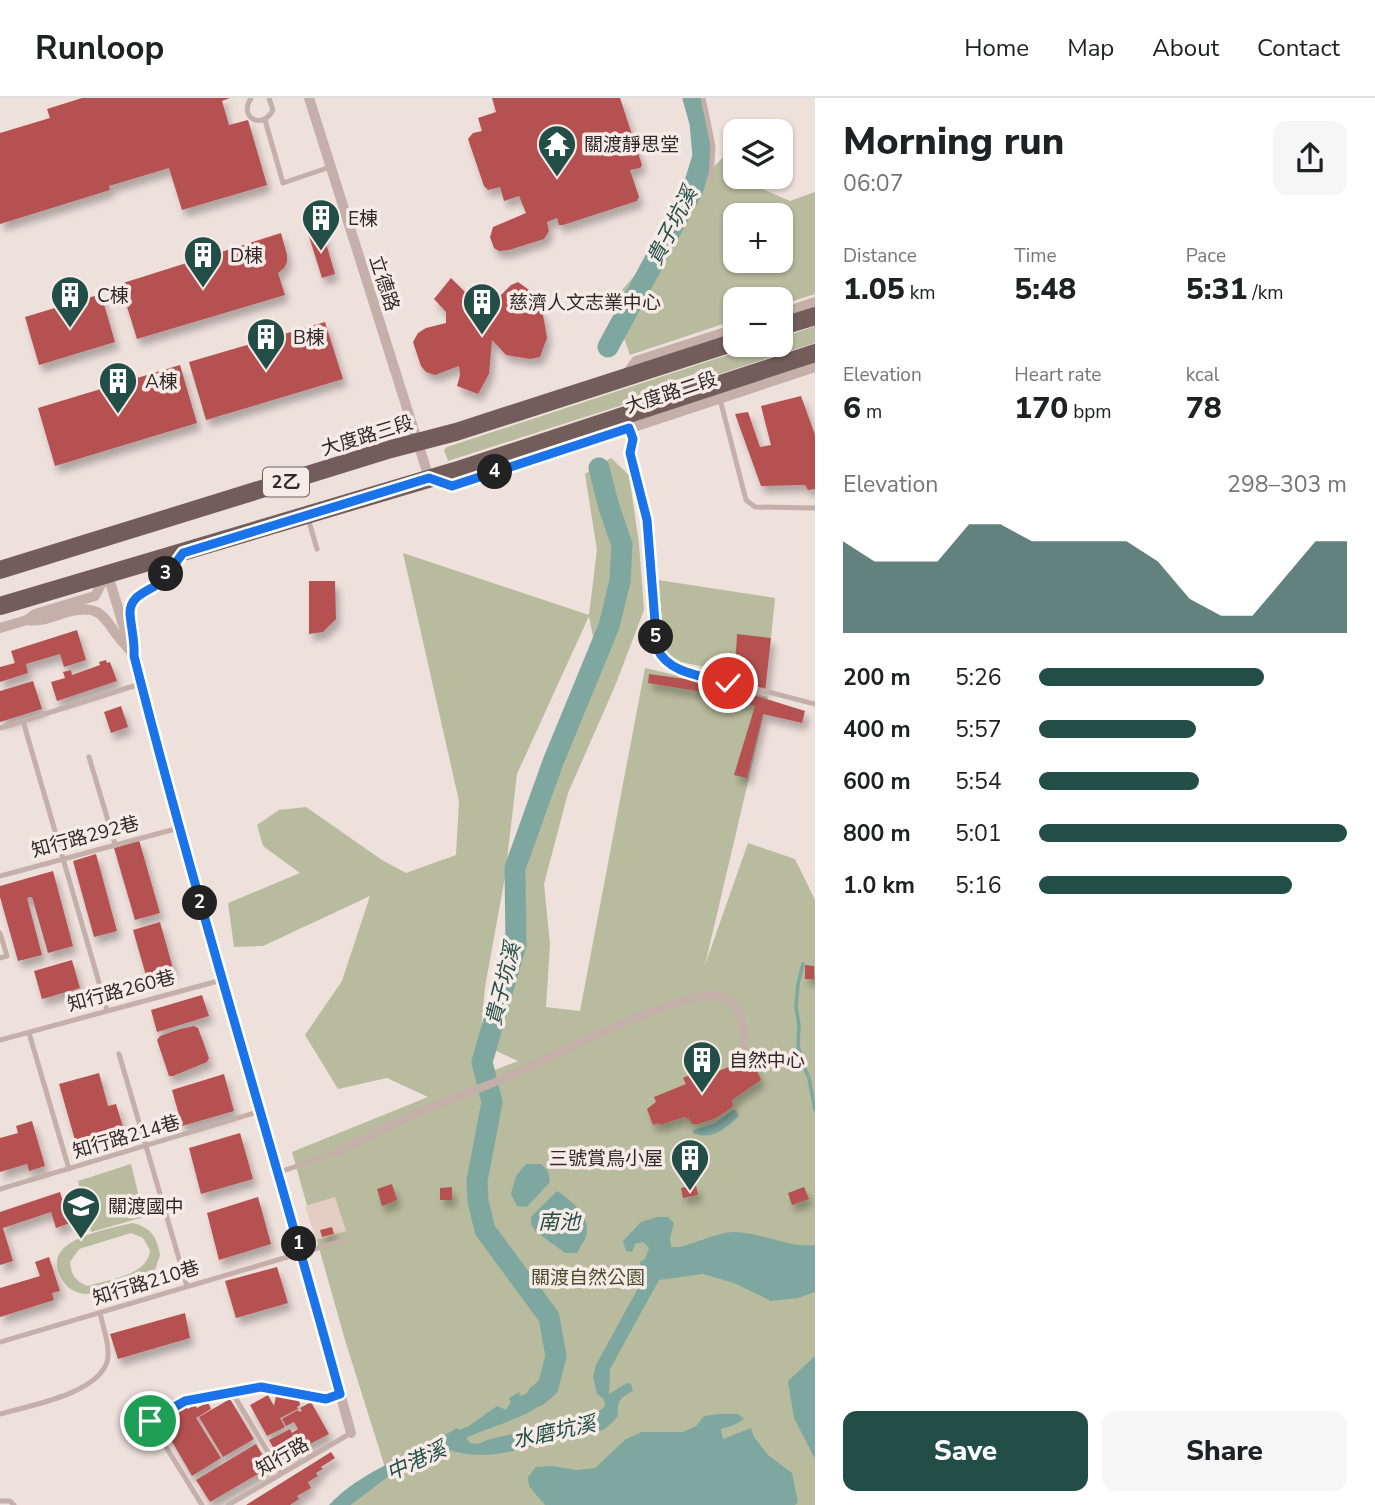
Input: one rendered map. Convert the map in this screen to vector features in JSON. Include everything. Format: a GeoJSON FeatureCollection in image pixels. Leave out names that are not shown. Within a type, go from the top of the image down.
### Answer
{"type":"FeatureCollection","features":[{"type":"Feature","properties":{"kind":"main road"},"geometry":{"type":"LineString","coordinates":[[793,323],[815,316]]}},
{"type":"Feature","properties":{"kind":"main road","name":"大度路二段"},"geometry":{"type":"LineString","coordinates":[[625,376],[643,373],[723,346]]}},
{"type":"Feature","properties":{"kind":"main road","name":"大度路二段"},"geometry":{"type":"LineString","coordinates":[[625,425],[815,353]]}},
{"type":"Feature","properties":{"kind":"main road","name":"大度路三段"},"geometry":{"type":"LineString","coordinates":[[0,570],[456,432],[625,376]]}},
{"type":"Feature","properties":{"kind":"main road","name":"2乙"},"geometry":{"type":"LineString","coordinates":[[0,606],[429,478],[625,425]]}},
{"type":"Feature","properties":{"kind":"street","name":"立德路"},"geometry":{"type":"LineString","coordinates":[[309,98],[429,478]]}},
{"type":"Feature","properties":{"kind":"street"},"geometry":{"type":"LineString","coordinates":[[793,310],[815,302]]}},
{"type":"Feature","properties":{"kind":"street","name":"大度路二段"},"geometry":{"type":"LineString","coordinates":[[625,376],[636,362],[723,333]]}},
{"type":"Feature","properties":{"kind":"street","name":"大度路二段"},"geometry":{"type":"LineString","coordinates":[[717,392],[815,367]]}},
{"type":"Feature","properties":{"kind":"street"},"geometry":{"type":"LineString","coordinates":[[183,553],[159,582],[141,593],[133,602],[130,611],[135,639],[134,656],[179,828],[302,1252],[351,1433]]}},
{"type":"Feature","properties":{"kind":"street"},"geometry":{"type":"LineString","coordinates":[[0,628],[95,596],[107,572]]}},
{"type":"Feature","properties":{"kind":"street"},"geometry":{"type":"LineString","coordinates":[[107,572],[125,631],[124,640]]}},
{"type":"Feature","properties":{"kind":"street"},"geometry":{"type":"LineString","coordinates":[[27,620],[37,621],[85,610],[98,611],[107,618],[115,633],[124,640],[134,656]]}},
{"type":"Feature","properties":{"kind":"street"},"geometry":{"type":"LineString","coordinates":[[337,1152],[648,1014],[696,996],[718,996],[733,1003],[743,1022],[744,1059]]}},
{"type":"Feature","properties":{"kind":"lane"},"geometry":{"type":"LineString","coordinates":[[251,98],[247,107],[249,115],[256,120],[265,120]]}},
{"type":"Feature","properties":{"kind":"lane"},"geometry":{"type":"LineString","coordinates":[[265,120],[273,110],[269,98]]}},
{"type":"Feature","properties":{"kind":"lane"},"geometry":{"type":"LineString","coordinates":[[703,98],[713,146],[711,178]]}},
{"type":"Feature","properties":{"kind":"lane"},"geometry":{"type":"LineString","coordinates":[[265,120],[283,183],[330,167]]}},
{"type":"Feature","properties":{"kind":"lane"},"geometry":{"type":"LineString","coordinates":[[717,392],[746,500],[755,507],[815,508]]}},
{"type":"Feature","properties":{"kind":"lane"},"geometry":{"type":"LineString","coordinates":[[625,425],[633,439],[630,453],[647,520],[655,632],[661,656],[679,669],[815,704]]}},
{"type":"Feature","properties":{"kind":"lane"},"geometry":{"type":"LineString","coordinates":[[308,515],[317,550]]}},
{"type":"Feature","properties":{"kind":"lane"},"geometry":{"type":"LineString","coordinates":[[0,728],[141,684]]}},
{"type":"Feature","properties":{"kind":"lane"},"geometry":{"type":"LineString","coordinates":[[23,721],[107,1010]]}},
{"type":"Feature","properties":{"kind":"lane"},"geometry":{"type":"LineString","coordinates":[[89,757],[114,845]]}},
{"type":"Feature","properties":{"kind":"lane","name":"知行路292巷"},"geometry":{"type":"LineString","coordinates":[[0,876],[179,828]]}},
{"type":"Feature","properties":{"kind":"lane"},"geometry":{"type":"LineString","coordinates":[[0,933],[3,957]]}},
{"type":"Feature","properties":{"kind":"lane","name":"知行路260巷"},"geometry":{"type":"LineString","coordinates":[[0,1040],[222,980]]}},
{"type":"Feature","properties":{"kind":"lane"},"geometry":{"type":"LineString","coordinates":[[29,1033],[69,1169]]}},
{"type":"Feature","properties":{"kind":"lane"},"geometry":{"type":"LineString","coordinates":[[119,1054],[187,1286]]}},
{"type":"Feature","properties":{"kind":"lane","name":"知行路214巷"},"geometry":{"type":"LineString","coordinates":[[0,1189],[261,1111]]}},
{"type":"Feature","properties":{"kind":"lane"},"geometry":{"type":"LineString","coordinates":[[279,1172],[337,1152]]}},
{"type":"Feature","properties":{"kind":"lane","name":"知行路210巷"},"geometry":{"type":"LineString","coordinates":[[0,1342],[345,1240]]}},
{"type":"Feature","properties":{"kind":"lane"},"geometry":{"type":"LineString","coordinates":[[0,1414],[69,1393],[88,1385],[100,1374],[107,1363],[108,1352],[100,1313]]}},
{"type":"Feature","properties":{"kind":"lane"},"geometry":{"type":"LineString","coordinates":[[202,1505],[150,1421],[185,1401],[261,1387],[326,1399],[340,1394]]}},
{"type":"Feature","properties":{"kind":"lane"},"geometry":{"type":"LineString","coordinates":[[232,1392],[281,1474]]}},
{"type":"Feature","properties":{"kind":"lane","name":"知行路"},"geometry":{"type":"LineString","coordinates":[[228,1505],[351,1433]]}},
{"type":"Feature","properties":{"kind":"lane"},"geometry":{"type":"LineString","coordinates":[[0,1501],[10,1501],[14,1505]]}},
{"type":"Feature","properties":{"kind":"green space"},"geometry":{"type":"Polygon","coordinates":[[[723,157],[723,189],[762,189],[790,201],[815,192],[815,294],[793,301],[793,287],[723,287],[723,324],[630,355],[621,330],[622,290],[686,222],[708,173],[723,157]]]}},
{"type":"Feature","properties":{"kind":"green space"},"geometry":{"type":"Polygon","coordinates":[[[815,326],[815,343],[793,350],[793,334],[815,326]]]}},
{"type":"Feature","properties":{"kind":"green space"},"geometry":{"type":"Polygon","coordinates":[[[723,356],[771,357],[448,461],[444,450],[723,356]]]}},
{"type":"Feature","properties":{"kind":"green space","name":"關渡自然公園"},"geometry":{"type":"Polygon","coordinates":[[[611,458],[629,475],[639,544],[644,610],[615,686],[568,793],[544,884],[550,944],[546,1007],[580,1011],[645,668],[768,697],[705,965],[748,843],[795,859],[815,900],[815,1505],[351,1505],[388,1477],[345,1340],[292,1152],[428,1097],[387,1078],[338,1089],[305,1035],[342,981],[370,896],[263,946],[234,947],[228,903],[300,873],[263,846],[257,825],[279,810],[306,807],[382,860],[406,873],[456,855],[459,801],[403,553],[589,615],[597,550],[585,474],[611,458]],[[589,616],[517,774],[505,877],[485,987],[477,1077],[518,1061],[492,1049],[521,935],[526,864],[557,761],[600,673],[589,616]]]}},
{"type":"Feature","properties":{"kind":"green space"},"geometry":{"type":"Polygon","coordinates":[[[658,580],[775,598],[771,638],[737,635],[735,673],[680,662],[665,652],[658,580]]]}},
{"type":"Feature","properties":{"kind":"green space"},"geometry":{"type":"Polygon","coordinates":[[[131,1164],[144,1217],[91,1232],[78,1181],[131,1164]]]}},
{"type":"Feature","properties":{"kind":"green space"},"geometry":{"type":"Polygon","coordinates":[[[132,1223],[144,1227],[157,1243],[160,1255],[155,1270],[117,1286],[87,1294],[67,1286],[57,1267],[59,1255],[66,1246],[92,1233],[132,1223]],[[131,1233],[79,1249],[70,1262],[73,1274],[77,1280],[88,1286],[135,1271],[148,1259],[150,1250],[143,1238],[131,1233]]]}},
{"type":"Feature","properties":{"kind":"shaded area"},"geometry":{"type":"Polygon","coordinates":[[[335,1197],[346,1231],[316,1240],[305,1206],[335,1197]]]}},
{"type":"Feature","properties":{"kind":"water"},"geometry":{"type":"Polygon","coordinates":[[[736,1110],[739,1116],[718,1132],[706,1135],[693,1133],[693,1130],[714,1124],[736,1110]]]}},
{"type":"Feature","properties":{"kind":"water"},"geometry":{"type":"Polygon","coordinates":[[[526,1164],[541,1164],[548,1171],[550,1182],[527,1207],[517,1206],[511,1194],[516,1176],[526,1164]]]}},
{"type":"Feature","properties":{"kind":"water","name":"南池"},"geometry":{"type":"Polygon","coordinates":[[[557,1191],[573,1203],[587,1226],[586,1235],[577,1253],[565,1253],[535,1231],[531,1224],[531,1217],[557,1191]]]}},
{"type":"Feature","properties":{"kind":"water"},"geometry":{"type":"Polygon","coordinates":[[[668,1217],[674,1223],[670,1238],[671,1247],[734,1232],[797,1245],[815,1245],[815,1292],[798,1298],[771,1301],[734,1283],[703,1274],[659,1280],[610,1369],[609,1394],[627,1383],[631,1384],[633,1391],[620,1400],[618,1416],[606,1428],[523,1449],[491,1454],[475,1455],[445,1448],[388,1477],[351,1505],[329,1505],[373,1472],[457,1428],[459,1430],[469,1426],[497,1406],[506,1410],[511,1402],[509,1398],[519,1392],[520,1396],[536,1390],[541,1382],[552,1375],[553,1391],[538,1407],[466,1438],[470,1443],[478,1444],[521,1432],[561,1429],[590,1420],[605,1406],[604,1399],[597,1394],[593,1377],[596,1365],[643,1279],[640,1262],[645,1259],[649,1248],[643,1242],[635,1244],[632,1252],[626,1251],[623,1241],[641,1222],[668,1217]]]}},
{"type":"Feature","properties":{"kind":"water"},"geometry":{"type":"Polygon","coordinates":[[[815,1356],[815,1459],[794,1418],[788,1381],[815,1356]]]}},
{"type":"Feature","properties":{"kind":"water"},"geometry":{"type":"Polygon","coordinates":[[[738,1414],[744,1419],[721,1429],[723,1439],[751,1428],[754,1437],[768,1455],[792,1473],[798,1502],[795,1505],[545,1505],[529,1486],[528,1477],[536,1467],[552,1466],[577,1470],[595,1468],[626,1439],[642,1432],[683,1432],[696,1426],[704,1416],[738,1414]]]}},
{"type":"Feature","properties":{"kind":"building"},"geometry":{"type":"Polygon","coordinates":[[[82,98],[230,98],[222,101],[229,125],[248,120],[267,185],[182,210],[169,168],[109,186],[110,190],[0,224],[0,133],[50,118],[47,109],[82,98]]]}},
{"type":"Feature","properties":{"kind":"building","name":"關渡靜思堂"},"geometry":{"type":"Polygon","coordinates":[[[492,98],[620,98],[642,165],[630,170],[639,197],[637,201],[563,225],[559,225],[557,218],[547,222],[549,231],[544,239],[509,250],[499,251],[494,248],[490,237],[493,227],[526,213],[519,196],[504,201],[500,187],[488,190],[484,186],[468,139],[473,133],[482,131],[478,118],[496,112],[492,98]]]}},
{"type":"Feature","properties":{"kind":"building","name":"E棟"},"geometry":{"type":"Polygon","coordinates":[[[321,226],[335,274],[322,278],[307,230],[321,226]]]}},
{"type":"Feature","properties":{"kind":"building","name":"D棟"},"geometry":{"type":"Polygon","coordinates":[[[281,233],[287,262],[278,273],[285,295],[137,339],[120,284],[281,233]]]}},
{"type":"Feature","properties":{"kind":"building","name":"慈濟人文志業中心"},"geometry":{"type":"Polygon","coordinates":[[[451,278],[473,300],[486,319],[491,305],[511,285],[518,282],[529,290],[543,315],[547,338],[540,357],[530,359],[506,355],[492,340],[489,374],[478,394],[457,386],[459,366],[435,375],[426,372],[421,366],[413,342],[418,333],[426,328],[446,323],[446,312],[434,299],[451,278]]]}},
{"type":"Feature","properties":{"kind":"building","name":"C棟"},"geometry":{"type":"Polygon","coordinates":[[[101,294],[115,342],[39,365],[25,317],[101,294]]]}},
{"type":"Feature","properties":{"kind":"building","name":"B棟"},"geometry":{"type":"Polygon","coordinates":[[[325,322],[343,379],[206,420],[189,362],[325,322]]]}},
{"type":"Feature","properties":{"kind":"building","name":"A棟"},"geometry":{"type":"Polygon","coordinates":[[[180,365],[197,423],[55,466],[38,408],[180,365]]]}},
{"type":"Feature","properties":{"kind":"building"},"geometry":{"type":"Polygon","coordinates":[[[801,396],[815,435],[815,489],[808,490],[805,485],[761,486],[735,414],[748,412],[760,447],[771,445],[761,406],[801,396]]]}},
{"type":"Feature","properties":{"kind":"building"},"geometry":{"type":"Polygon","coordinates":[[[309,581],[335,581],[336,619],[323,632],[309,634],[309,581]]]}},
{"type":"Feature","properties":{"kind":"building"},"geometry":{"type":"Polygon","coordinates":[[[77,630],[86,660],[64,667],[60,654],[26,664],[28,673],[0,682],[0,667],[15,663],[11,651],[77,630]]]}},
{"type":"Feature","properties":{"kind":"building"},"geometry":{"type":"Polygon","coordinates":[[[737,634],[771,638],[765,692],[734,683],[737,634]]]}},
{"type":"Feature","properties":{"kind":"building"},"geometry":{"type":"Polygon","coordinates":[[[106,660],[107,663],[110,662],[117,681],[57,701],[51,682],[65,678],[63,672],[71,670],[72,675],[100,665],[99,662],[106,660]]]}},
{"type":"Feature","properties":{"kind":"building"},"geometry":{"type":"Polygon","coordinates":[[[649,674],[714,683],[805,711],[802,723],[763,714],[747,778],[734,775],[755,706],[709,693],[648,683],[649,674]]]}},
{"type":"Feature","properties":{"kind":"building"},"geometry":{"type":"Polygon","coordinates":[[[33,681],[42,709],[0,722],[0,691],[33,681]]]}},
{"type":"Feature","properties":{"kind":"building"},"geometry":{"type":"Polygon","coordinates":[[[121,706],[128,727],[111,733],[104,712],[121,706]]]}},
{"type":"Feature","properties":{"kind":"building"},"geometry":{"type":"Polygon","coordinates":[[[139,840],[160,913],[135,920],[114,848],[139,840]]]}},
{"type":"Feature","properties":{"kind":"building"},"geometry":{"type":"Polygon","coordinates":[[[96,854],[117,931],[94,937],[73,861],[96,854]]]}},
{"type":"Feature","properties":{"kind":"building"},"geometry":{"type":"Polygon","coordinates":[[[53,871],[73,946],[48,953],[30,897],[27,898],[42,955],[18,961],[0,897],[0,886],[53,871]]]}},
{"type":"Feature","properties":{"kind":"building"},"geometry":{"type":"Polygon","coordinates":[[[160,922],[174,972],[147,979],[133,930],[160,922]]]}},
{"type":"Feature","properties":{"kind":"building"},"geometry":{"type":"Polygon","coordinates":[[[72,960],[80,988],[42,999],[34,971],[72,960]]]}},
{"type":"Feature","properties":{"kind":"building"},"geometry":{"type":"Polygon","coordinates":[[[805,965],[814,966],[814,979],[805,979],[805,965]]]}},
{"type":"Feature","properties":{"kind":"building"},"geometry":{"type":"Polygon","coordinates":[[[202,995],[209,1016],[157,1032],[151,1010],[202,995]]]}},
{"type":"Feature","properties":{"kind":"building"},"geometry":{"type":"Polygon","coordinates":[[[194,1026],[198,1028],[209,1058],[207,1062],[169,1076],[157,1040],[160,1036],[194,1026]]]}},
{"type":"Feature","properties":{"kind":"building","name":"自然中心"},"geometry":{"type":"Polygon","coordinates":[[[739,1063],[748,1066],[754,1064],[761,1080],[732,1100],[733,1106],[727,1111],[698,1124],[692,1124],[684,1117],[653,1125],[647,1109],[656,1102],[654,1097],[686,1084],[683,1078],[701,1070],[703,1077],[739,1063]]]}},
{"type":"Feature","properties":{"kind":"building"},"geometry":{"type":"Polygon","coordinates":[[[99,1073],[108,1106],[116,1104],[123,1127],[75,1140],[59,1084],[99,1073]]]}},
{"type":"Feature","properties":{"kind":"building"},"geometry":{"type":"Polygon","coordinates":[[[224,1074],[234,1111],[182,1126],[172,1090],[224,1074]]]}},
{"type":"Feature","properties":{"kind":"building"},"geometry":{"type":"Polygon","coordinates":[[[32,1121],[45,1166],[29,1171],[27,1164],[0,1172],[0,1138],[18,1133],[16,1126],[32,1121]]]}},
{"type":"Feature","properties":{"kind":"building"},"geometry":{"type":"Polygon","coordinates":[[[240,1133],[253,1179],[201,1194],[189,1148],[240,1133]]]}},
{"type":"Feature","properties":{"kind":"building"},"geometry":{"type":"Polygon","coordinates":[[[392,1184],[397,1200],[382,1206],[377,1189],[392,1184]]]}},
{"type":"Feature","properties":{"kind":"building","name":"三號賞鳥小屋"},"geometry":{"type":"Polygon","coordinates":[[[696,1185],[698,1195],[683,1198],[681,1188],[696,1185]]]}},
{"type":"Feature","properties":{"kind":"building"},"geometry":{"type":"Polygon","coordinates":[[[452,1187],[452,1200],[440,1200],[440,1188],[452,1187]]]}},
{"type":"Feature","properties":{"kind":"building"},"geometry":{"type":"Polygon","coordinates":[[[804,1187],[809,1199],[792,1205],[788,1193],[804,1187]]]}},
{"type":"Feature","properties":{"kind":"building"},"geometry":{"type":"Polygon","coordinates":[[[60,1192],[70,1223],[56,1228],[51,1212],[3,1228],[13,1261],[0,1265],[0,1212],[60,1192]]]}},
{"type":"Feature","properties":{"kind":"building"},"geometry":{"type":"Polygon","coordinates":[[[258,1197],[271,1244],[219,1260],[207,1213],[258,1197]]]}},
{"type":"Feature","properties":{"kind":"building"},"geometry":{"type":"Polygon","coordinates":[[[332,1227],[334,1234],[322,1237],[320,1230],[332,1227]]]}},
{"type":"Feature","properties":{"kind":"building"},"geometry":{"type":"Polygon","coordinates":[[[49,1257],[60,1291],[52,1293],[54,1300],[0,1317],[0,1288],[40,1276],[35,1262],[49,1257]]]}},
{"type":"Feature","properties":{"kind":"building"},"geometry":{"type":"Polygon","coordinates":[[[277,1267],[288,1303],[236,1318],[225,1281],[277,1267]]]}},
{"type":"Feature","properties":{"kind":"building"},"geometry":{"type":"Polygon","coordinates":[[[185,1313],[190,1338],[118,1359],[110,1334],[185,1313]]]}},
{"type":"Feature","properties":{"kind":"building"},"geometry":{"type":"Polygon","coordinates":[[[268,1395],[274,1406],[276,1396],[299,1400],[300,1405],[298,1409],[280,1418],[285,1427],[267,1436],[250,1405],[268,1395]]]}},
{"type":"Feature","properties":{"kind":"building"},"geometry":{"type":"Polygon","coordinates":[[[230,1399],[254,1439],[223,1457],[199,1417],[230,1399]]]}},
{"type":"Feature","properties":{"kind":"building"},"geometry":{"type":"Polygon","coordinates":[[[208,1402],[211,1409],[196,1418],[221,1458],[192,1476],[159,1419],[184,1404],[188,1409],[208,1402]]]}},
{"type":"Feature","properties":{"kind":"building"},"geometry":{"type":"Polygon","coordinates":[[[311,1402],[329,1434],[280,1460],[269,1440],[290,1429],[292,1433],[298,1429],[294,1422],[286,1426],[282,1419],[298,1410],[302,1411],[300,1408],[311,1402]]]}},
{"type":"Feature","properties":{"kind":"building"},"geometry":{"type":"Polygon","coordinates":[[[256,1444],[270,1467],[210,1502],[196,1480],[256,1444]]]}},
{"type":"Feature","properties":{"kind":"building"},"geometry":{"type":"Polygon","coordinates":[[[331,1452],[335,1458],[321,1467],[323,1469],[316,1473],[318,1476],[308,1482],[311,1488],[297,1496],[299,1499],[290,1505],[246,1505],[331,1452]]]}},
{"type":"Feature","properties":{"kind":"waterway","name":"貴子坑溪"},"geometry":{"type":"LineString","coordinates":[[608,347],[693,189],[703,156],[700,123],[693,98]]}},
{"type":"Feature","properties":{"kind":"waterway","name":"貴子坑溪"},"geometry":{"type":"LineString","coordinates":[[537,1396],[548,1387],[556,1356],[549,1317],[485,1230],[478,1201],[477,1181],[492,1102],[482,1062],[516,944],[515,868],[553,762],[609,626],[620,581],[622,545],[599,468]]}},
{"type":"Feature","properties":{"kind":"waterway"},"geometry":{"type":"LineString","coordinates":[[803,964],[796,1007],[798,1044],[809,1078],[815,1110]]}},
{"type":"Feature","properties":{"kind":"place","name":"關渡靜思堂"},"geometry":{"type":"Point","coordinates":[557,178]}},
{"type":"Feature","properties":{"kind":"place","name":"E棟"},"geometry":{"type":"Point","coordinates":[321,252]}},
{"type":"Feature","properties":{"kind":"place","name":"D棟"},"geometry":{"type":"Point","coordinates":[203,289]}},
{"type":"Feature","properties":{"kind":"place","name":"C棟"},"geometry":{"type":"Point","coordinates":[70,329]}},
{"type":"Feature","properties":{"kind":"place","name":"慈濟人文志業中心"},"geometry":{"type":"Point","coordinates":[482,336]}},
{"type":"Feature","properties":{"kind":"place","name":"B棟"},"geometry":{"type":"Point","coordinates":[266,371]}},
{"type":"Feature","properties":{"kind":"place","name":"A棟"},"geometry":{"type":"Point","coordinates":[118,415]}},
{"type":"Feature","properties":{"kind":"place","name":"自然中心"},"geometry":{"type":"Point","coordinates":[702,1094]}},
{"type":"Feature","properties":{"kind":"place","name":"三號賞鳥小屋"},"geometry":{"type":"Point","coordinates":[690,1192]}},
{"type":"Feature","properties":{"kind":"place","name":"關渡國中"},"geometry":{"type":"Point","coordinates":[81,1240]}},
{"type":"Feature","properties":{"kind":"route"},"geometry":{"type":"LineString","coordinates":[[150,1421],[185,1401],[261,1387],[326,1399],[340,1394],[179,828],[141,684],[134,656],[135,639],[130,611],[133,602],[141,593],[159,582],[183,553],[429,478],[452,486],[629,428],[633,439],[630,453],[647,520],[657,648],[669,664],[679,669],[728,683]]}},
{"type":"Feature","properties":{"kind":"water label","name":"水磨坑溪"},"geometry":{"type":"Point","coordinates":[554,1432]}},
{"type":"Feature","properties":{"kind":"water label","name":"中港溪"},"geometry":{"type":"Point","coordinates":[416,1461]}}]}
